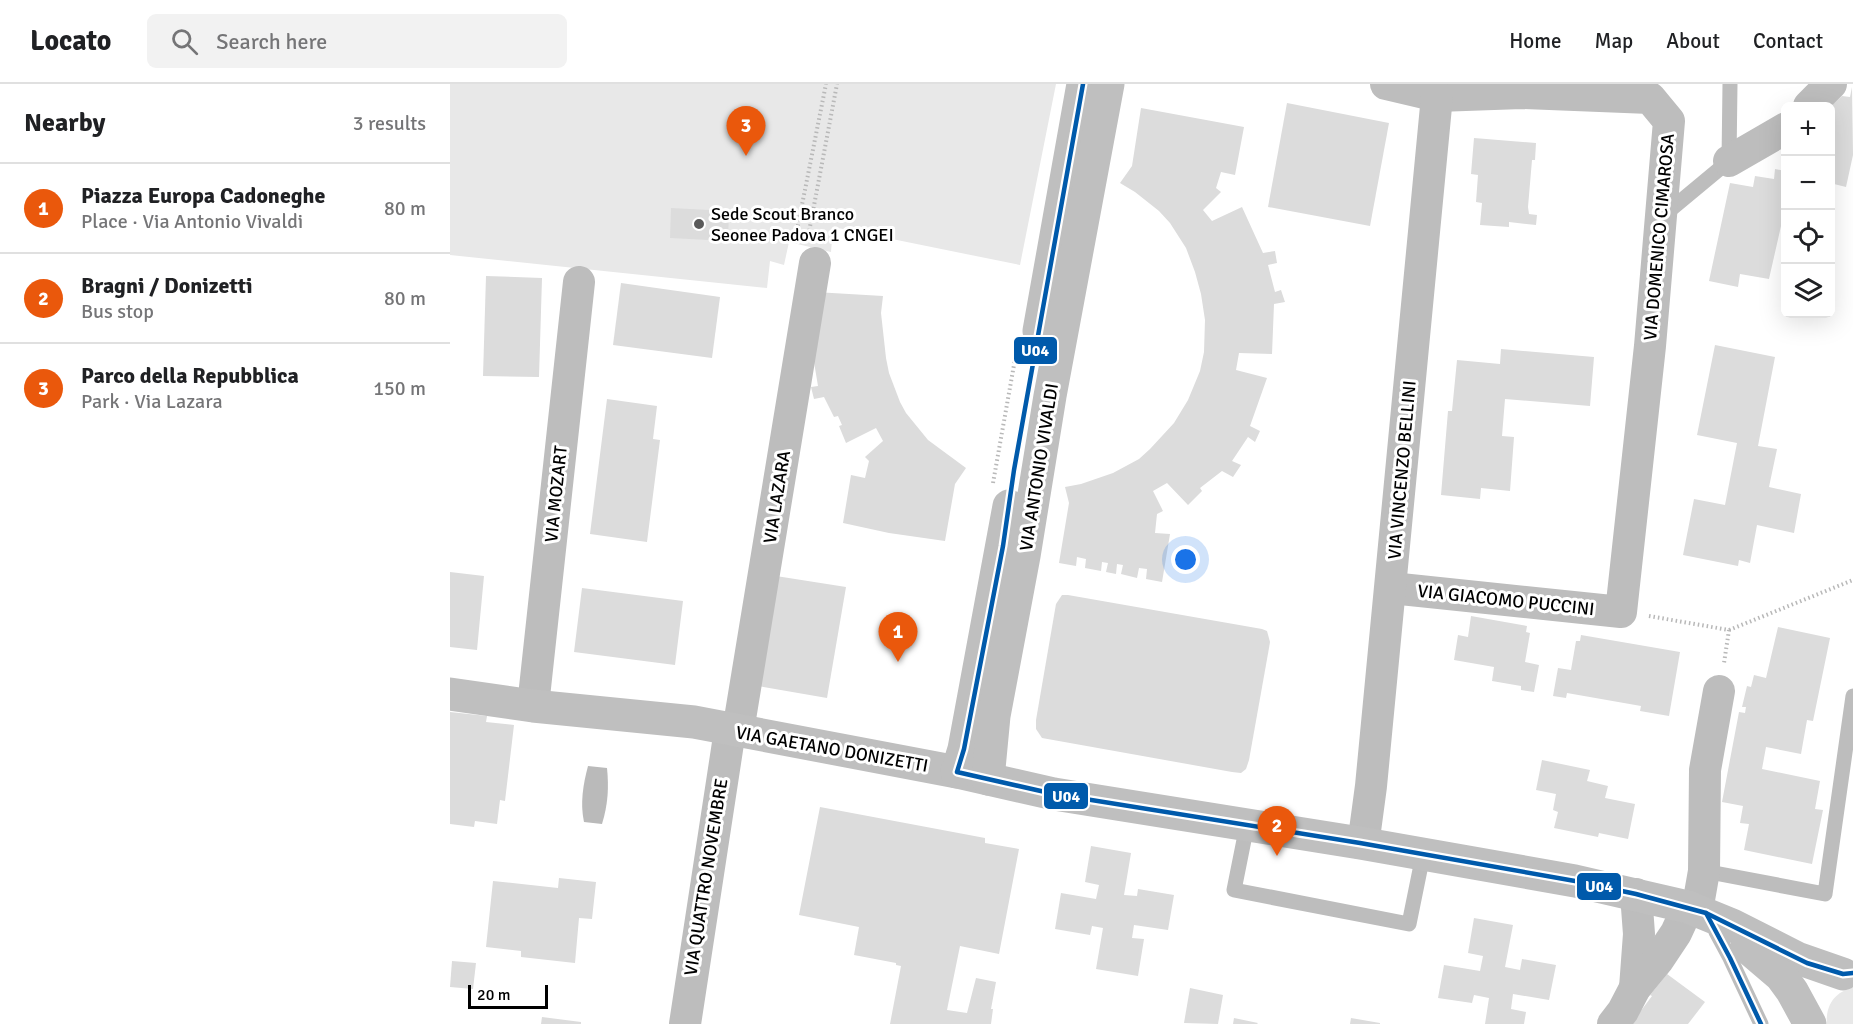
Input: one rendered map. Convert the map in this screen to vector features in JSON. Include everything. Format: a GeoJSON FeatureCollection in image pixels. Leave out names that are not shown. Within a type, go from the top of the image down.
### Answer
{"type":"FeatureCollection","features":[{"type":"Feature","properties":{"kind":"street","name":"VIA ANTONIO VIVALDI"},"geometry":{"type":"LineString","coordinates":[[973,775],[964,749],[1000,552],[1003,546],[1016,458],[1083,84]]}},
{"type":"Feature","properties":{"kind":"street","name":"VIA ANTONIO VIVALDI"},"geometry":{"type":"LineString","coordinates":[[973,775],[994,716],[1108,84]]}},
{"type":"Feature","properties":{"kind":"street","name":"VIA DOMENICO CIMAROSA"},"geometry":{"type":"LineString","coordinates":[[1386,84],[1437,96],[1522,93],[1555,89],[1650,98],[1669,121],[1650,346],[1621,612]]}},
{"type":"Feature","properties":{"kind":"street"},"geometry":{"type":"LineString","coordinates":[[1813,102],[1831,84]]}},
{"type":"Feature","properties":{"kind":"street","name":"VIA VINCENZO BELLINI"},"geometry":{"type":"LineString","coordinates":[[1360,843],[1364,838],[1371,786],[1437,96]]}},
{"type":"Feature","properties":{"kind":"street"},"geometry":{"type":"LineString","coordinates":[[1729,161],[1781,130]]}},
{"type":"Feature","properties":{"kind":"street","name":"VIA LAZARA"},"geometry":{"type":"LineString","coordinates":[[734,731],[815,263]]}},
{"type":"Feature","properties":{"kind":"street","name":"VIA MOZART"},"geometry":{"type":"LineString","coordinates":[[533,706],[579,282]]}},
{"type":"Feature","properties":{"kind":"street","name":"VIA GIACOMO PUCCINI"},"geometry":{"type":"LineString","coordinates":[[1391,588],[1621,612]]}},
{"type":"Feature","properties":{"kind":"street"},"geometry":{"type":"LineString","coordinates":[[1613,1024],[1635,988],[1676,933],[1702,916],[1706,770],[1719,691]]}},
{"type":"Feature","properties":{"kind":"street","name":"VIA GAETANO DONIZETTI"},"geometry":{"type":"LineString","coordinates":[[450,694],[533,706],[694,722],[973,775],[1054,794],[1360,843],[1636,894],[1757,937],[1797,958],[1848,973]]}},
{"type":"Feature","properties":{"kind":"street","name":"VIA QUATTRO NOVEMBRE"},"geometry":{"type":"LineString","coordinates":[[685,1024],[734,731]]}},
{"type":"Feature","properties":{"kind":"street"},"geometry":{"type":"LineString","coordinates":[[1635,988],[1639,934],[1636,894]]}},
{"type":"Feature","properties":{"kind":"street","name":"VIA GAETANO DONIZETTI"},"geometry":{"type":"LineString","coordinates":[[1702,916],[1762,958],[1781,976],[1810,1024]]}},
{"type":"Feature","properties":{"kind":"street"},"geometry":{"type":"LineString","coordinates":[[1810,1024],[1811,1009],[1817,994],[1828,982],[1848,973]]}},
{"type":"Feature","properties":{"kind":"lane"},"geometry":{"type":"LineString","coordinates":[[1661,217],[1729,161],[1730,84]]}},
{"type":"Feature","properties":{"kind":"lane"},"geometry":{"type":"LineString","coordinates":[[1704,871],[1826,894],[1853,696]]}},
{"type":"Feature","properties":{"kind":"lane"},"geometry":{"type":"LineString","coordinates":[[1247,825],[1234,890],[1409,924],[1423,855]]}},
{"type":"Feature","properties":{"kind":"lane"},"geometry":{"type":"LineString","coordinates":[[1702,916],[1730,958],[1761,1024]]}},
{"type":"Feature","properties":{"kind":"path"},"geometry":{"type":"LineString","coordinates":[[826,84],[797,230],[800,244],[809,232],[837,84]]}},
{"type":"Feature","properties":{"kind":"path"},"geometry":{"type":"LineString","coordinates":[[992,484],[1019,337]]}},
{"type":"Feature","properties":{"kind":"path"},"geometry":{"type":"LineString","coordinates":[[1621,612],[1729,630],[1853,580]]}},
{"type":"Feature","properties":{"kind":"path"},"geometry":{"type":"LineString","coordinates":[[1719,691],[1729,630]]}},
{"type":"Feature","properties":{"kind":"shaded area"},"geometry":{"type":"Polygon","coordinates":[[[450,84],[1056,84],[1020,265],[833,227],[831,252],[789,242],[784,265],[770,261],[767,288],[450,255],[450,84]]]}},
{"type":"Feature","properties":{"kind":"shaded area"},"geometry":{"type":"Polygon","coordinates":[[[588,766],[607,768],[608,796],[602,824],[584,822],[583,794],[588,766]]]}},
{"type":"Feature","properties":{"kind":"shaded area"},"geometry":{"type":"Polygon","coordinates":[[[1853,988],[1853,1024],[1827,1024],[1832,1000],[1841,992],[1853,988]]]}},
{"type":"Feature","properties":{"kind":"building"},"geometry":{"type":"Polygon","coordinates":[[[1852,87],[1853,155],[1846,187],[1835,184],[1835,102],[1842,96],[1850,97],[1852,87]]]}},
{"type":"Feature","properties":{"kind":"building"},"geometry":{"type":"Polygon","coordinates":[[[1287,103],[1389,123],[1370,226],[1268,207],[1287,103]]]}},
{"type":"Feature","properties":{"kind":"building"},"geometry":{"type":"Polygon","coordinates":[[[1141,108],[1244,127],[1235,175],[1221,172],[1216,188],[1221,192],[1203,210],[1212,221],[1242,207],[1263,253],[1275,251],[1277,263],[1268,265],[1275,292],[1281,290],[1285,302],[1274,304],[1272,354],[1239,353],[1236,370],[1267,378],[1250,426],[1260,431],[1255,442],[1248,437],[1232,461],[1241,465],[1233,477],[1222,471],[1200,488],[1202,491],[1188,505],[1167,483],[1153,491],[1163,511],[1157,514],[1155,533],[1170,534],[1162,582],[1146,579],[1147,569],[1139,568],[1137,578],[1121,574],[1123,565],[1117,564],[1116,574],[1106,572],[1108,563],[1102,562],[1101,571],[1085,568],[1086,559],[1077,557],[1076,566],[1059,563],[1069,503],[1065,487],[1113,473],[1139,459],[1150,449],[1174,423],[1188,400],[1200,371],[1204,352],[1205,320],[1201,294],[1186,248],[1170,223],[1159,211],[1120,183],[1132,166],[1141,108]]]}},
{"type":"Feature","properties":{"kind":"building"},"geometry":{"type":"Polygon","coordinates":[[[1474,138],[1536,143],[1535,160],[1532,160],[1528,207],[1529,214],[1537,215],[1536,225],[1509,222],[1509,227],[1480,225],[1482,203],[1476,202],[1478,175],[1471,174],[1474,138]]]}},
{"type":"Feature","properties":{"kind":"building"},"geometry":{"type":"Polygon","coordinates":[[[1775,169],[1781,170],[1781,226],[1769,279],[1740,274],[1738,287],[1709,281],[1730,183],[1753,187],[1755,176],[1774,179],[1775,169]]]}},
{"type":"Feature","properties":{"kind":"building","name":"Sede Scout Branco Seonee Padova 1 CNGEI"},"geometry":{"type":"Polygon","coordinates":[[[671,208],[729,211],[728,241],[670,238],[671,208]]]}},
{"type":"Feature","properties":{"kind":"building"},"geometry":{"type":"Polygon","coordinates":[[[486,276],[542,278],[539,377],[483,376],[486,276]]]}},
{"type":"Feature","properties":{"kind":"building"},"geometry":{"type":"Polygon","coordinates":[[[621,283],[720,297],[712,358],[613,345],[621,283]]]}},
{"type":"Feature","properties":{"kind":"building"},"geometry":{"type":"Polygon","coordinates":[[[815,292],[883,296],[881,313],[886,358],[900,402],[928,440],[966,468],[955,484],[945,541],[889,533],[843,523],[851,475],[865,478],[869,461],[865,457],[883,441],[876,428],[846,443],[839,426],[842,425],[838,416],[834,417],[824,397],[814,399],[811,387],[818,386],[814,362],[815,292]]]}},
{"type":"Feature","properties":{"kind":"building"},"geometry":{"type":"Polygon","coordinates":[[[1715,345],[1775,357],[1758,446],[1777,449],[1769,487],[1801,494],[1794,533],[1757,525],[1750,563],[1739,560],[1738,566],[1683,555],[1694,499],[1725,505],[1737,443],[1697,435],[1715,345]]]}},
{"type":"Feature","properties":{"kind":"building"},"geometry":{"type":"Polygon","coordinates":[[[1501,349],[1594,357],[1590,406],[1505,399],[1502,436],[1514,437],[1510,491],[1481,488],[1480,499],[1441,495],[1448,411],[1452,411],[1457,360],[1500,364],[1501,349]]]}},
{"type":"Feature","properties":{"kind":"building"},"geometry":{"type":"Polygon","coordinates":[[[607,399],[657,406],[653,439],[660,440],[647,542],[590,534],[607,399]]]}},
{"type":"Feature","properties":{"kind":"building"},"geometry":{"type":"Polygon","coordinates":[[[450,572],[484,576],[477,650],[450,647],[450,572]]]}},
{"type":"Feature","properties":{"kind":"building"},"geometry":{"type":"Polygon","coordinates":[[[776,576],[846,587],[827,698],[758,686],[776,576]]]}},
{"type":"Feature","properties":{"kind":"building"},"geometry":{"type":"Polygon","coordinates":[[[582,588],[683,601],[675,665],[574,652],[582,588]]]}},
{"type":"Feature","properties":{"kind":"building"},"geometry":{"type":"Polygon","coordinates":[[[1062,595],[1267,631],[1270,642],[1246,769],[1241,773],[1232,772],[1042,738],[1036,729],[1036,720],[1056,604],[1062,595]]]}},
{"type":"Feature","properties":{"kind":"building"},"geometry":{"type":"Polygon","coordinates":[[[1471,616],[1527,626],[1526,632],[1530,633],[1525,662],[1539,665],[1534,692],[1521,690],[1521,686],[1492,681],[1494,667],[1454,660],[1458,635],[1468,637],[1471,616]]]}},
{"type":"Feature","properties":{"kind":"building"},"geometry":{"type":"Polygon","coordinates":[[[1778,627],[1830,638],[1813,721],[1807,720],[1801,754],[1766,747],[1762,769],[1820,781],[1815,809],[1823,810],[1812,864],[1744,850],[1749,824],[1740,823],[1743,806],[1722,802],[1739,712],[1745,713],[1746,707],[1742,707],[1747,686],[1751,687],[1754,675],[1766,678],[1778,627]]]}},
{"type":"Feature","properties":{"kind":"building"},"geometry":{"type":"Polygon","coordinates":[[[1581,635],[1680,652],[1669,716],[1640,711],[1641,706],[1567,693],[1566,698],[1553,696],[1558,668],[1571,670],[1576,641],[1580,641],[1581,635]]]}},
{"type":"Feature","properties":{"kind":"building"},"geometry":{"type":"Polygon","coordinates":[[[450,712],[487,716],[486,722],[514,725],[505,801],[500,800],[497,824],[475,821],[474,827],[450,824],[450,712]]]}},
{"type":"Feature","properties":{"kind":"building"},"geometry":{"type":"Polygon","coordinates":[[[1542,760],[1590,770],[1587,781],[1608,786],[1605,798],[1635,804],[1628,839],[1599,833],[1598,837],[1554,828],[1558,812],[1553,810],[1556,794],[1536,790],[1542,760]]]}},
{"type":"Feature","properties":{"kind":"building"},"geometry":{"type":"Polygon","coordinates":[[[820,807],[985,838],[985,843],[1019,849],[999,954],[960,946],[947,1010],[967,1013],[976,978],[996,982],[991,1024],[890,1024],[901,966],[854,955],[859,927],[799,915],[820,807]]]}},
{"type":"Feature","properties":{"kind":"building"},"geometry":{"type":"Polygon","coordinates":[[[1091,846],[1131,853],[1124,895],[1137,896],[1138,889],[1174,895],[1168,930],[1134,925],[1132,938],[1144,939],[1138,976],[1096,969],[1103,928],[1092,926],[1090,935],[1055,929],[1061,893],[1096,899],[1099,885],[1085,882],[1091,846]]]}},
{"type":"Feature","properties":{"kind":"building"},"geometry":{"type":"Polygon","coordinates":[[[559,878],[596,882],[592,919],[579,918],[575,963],[521,957],[521,951],[486,947],[493,881],[558,888],[559,878]]]}},
{"type":"Feature","properties":{"kind":"building"},"geometry":{"type":"Polygon","coordinates":[[[1474,918],[1513,925],[1505,967],[1520,970],[1522,959],[1556,965],[1549,1000],[1513,994],[1511,1009],[1526,1012],[1524,1024],[1485,1024],[1489,998],[1474,995],[1472,1003],[1438,998],[1444,965],[1480,971],[1483,956],[1468,953],[1474,918]]]}},
{"type":"Feature","properties":{"kind":"building"},"geometry":{"type":"Polygon","coordinates":[[[452,961],[476,963],[473,989],[450,987],[452,961]]]}},
{"type":"Feature","properties":{"kind":"building"},"geometry":{"type":"Polygon","coordinates":[[[1667,974],[1705,1002],[1688,1024],[1631,1024],[1652,996],[1650,995],[1667,974]]]}},
{"type":"Feature","properties":{"kind":"building"},"geometry":{"type":"Polygon","coordinates":[[[1190,988],[1223,995],[1218,1024],[1184,1023],[1190,988]]]}},
{"type":"Feature","properties":{"kind":"building"},"geometry":{"type":"Polygon","coordinates":[[[542,1017],[581,1022],[581,1024],[541,1024],[542,1017]]]}},
{"type":"Feature","properties":{"kind":"building"},"geometry":{"type":"Polygon","coordinates":[[[1234,1018],[1258,1023],[1233,1024],[1234,1018]]]}},
{"type":"Feature","properties":{"kind":"building"},"geometry":{"type":"Polygon","coordinates":[[[1351,1018],[1380,1023],[1380,1024],[1350,1024],[1351,1018]]]}},
{"type":"Feature","properties":{"kind":"transit line","name":"U04"},"geometry":{"type":"LineString","coordinates":[[1083,84],[1014,470],[1003,546],[964,749],[957,772],[1054,794],[1360,843],[1636,894],[1706,913],[1807,963],[1843,974],[1853,973]]}},
{"type":"Feature","properties":{"kind":"transit line","name":"U04"},"geometry":{"type":"LineString","coordinates":[[1706,913],[1761,1024]]}},
{"type":"Feature","properties":{"kind":"place","name":"Parco della Repubblica"},"geometry":{"type":"Point","coordinates":[746,156]}},
{"type":"Feature","properties":{"kind":"place","name":"Sede Scout Branco Seonee Padova 1 CNGEI"},"geometry":{"type":"Point","coordinates":[699,224]}},
{"type":"Feature","properties":{"kind":"place","name":"Piazza Europa Cadoneghe"},"geometry":{"type":"Point","coordinates":[898,662]}},
{"type":"Feature","properties":{"kind":"place","name":"Bragni / Donizetti"},"geometry":{"type":"Point","coordinates":[1277,856]}}]}
